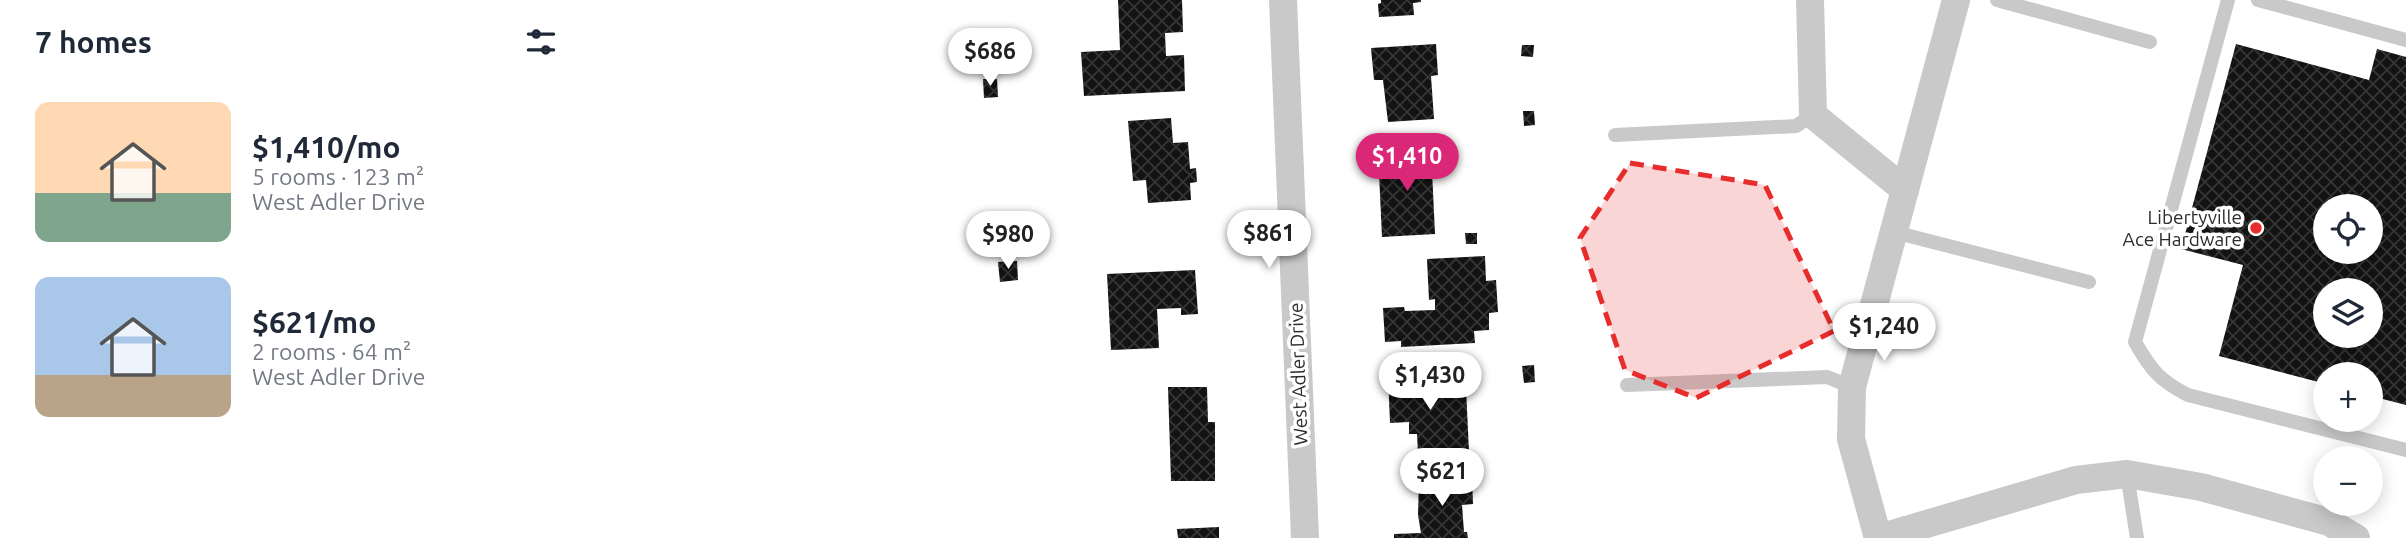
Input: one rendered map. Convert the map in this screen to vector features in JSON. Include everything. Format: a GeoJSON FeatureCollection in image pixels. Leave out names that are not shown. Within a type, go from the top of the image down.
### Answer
{"type":"FeatureCollection","features":[{"type":"Feature","properties":{"kind":"street","name":"West Adler Drive"},"geometry":{"type":"LineString","coordinates":[[1283,0],[1305,538]]}},
{"type":"Feature","properties":{"kind":"street"},"geometry":{"type":"LineString","coordinates":[[1810,0],[1813,115],[1905,190]]}},
{"type":"Feature","properties":{"kind":"street"},"geometry":{"type":"LineString","coordinates":[[1956,0],[1852,387],[1851,439],[1878,538],[2076,480],[2127,474],[2201,487],[2329,522],[2356,538]]}},
{"type":"Feature","properties":{"kind":"lane"},"geometry":{"type":"LineString","coordinates":[[1997,0],[2150,42]]}},
{"type":"Feature","properties":{"kind":"lane"},"geometry":{"type":"LineString","coordinates":[[2228,0],[2135,342],[2148,364],[2167,385],[2189,395],[2406,450]]}},
{"type":"Feature","properties":{"kind":"lane"},"geometry":{"type":"LineString","coordinates":[[2258,0],[2406,40]]}},
{"type":"Feature","properties":{"kind":"lane"},"geometry":{"type":"LineString","coordinates":[[1615,135],[1796,126],[1813,115]]}},
{"type":"Feature","properties":{"kind":"lane"},"geometry":{"type":"LineString","coordinates":[[1894,232],[2089,282]]}},
{"type":"Feature","properties":{"kind":"lane"},"geometry":{"type":"LineString","coordinates":[[1627,385],[1827,377],[1852,387]]}},
{"type":"Feature","properties":{"kind":"lane"},"geometry":{"type":"LineString","coordinates":[[2127,474],[2137,538]]}},
{"type":"Feature","properties":{"kind":"highlighted area"},"geometry":{"type":"Polygon","coordinates":[[[1630,163],[1765,185],[1834,331],[1696,398],[1625,370],[1580,238],[1630,163]]]}},
{"type":"Feature","properties":{"kind":"building"},"geometry":{"type":"Polygon","coordinates":[[[1118,0],[1182,0],[1183,32],[1165,33],[1166,56],[1184,55],[1185,91],[1084,96],[1081,52],[1120,50],[1118,0]]]}},
{"type":"Feature","properties":{"kind":"building"},"geometry":{"type":"Polygon","coordinates":[[[1381,0],[1421,2],[1413,3],[1414,15],[1379,17],[1378,4],[1381,0]]]}},
{"type":"Feature","properties":{"kind":"building"},"geometry":{"type":"Polygon","coordinates":[[[1436,44],[1438,75],[1431,76],[1434,119],[1388,122],[1383,80],[1374,80],[1371,48],[1436,44]]]}},
{"type":"Feature","properties":{"kind":"building","name":"Libertyville Ace Hardware"},"geometry":{"type":"Polygon","coordinates":[[[2236,44],[2369,80],[2377,49],[2406,57],[2406,405],[2383,399],[2383,362],[2313,362],[2313,381],[2219,356],[2243,265],[2181,249],[2236,44]]]}},
{"type":"Feature","properties":{"kind":"building"},"geometry":{"type":"Polygon","coordinates":[[[1522,45],[1534,45],[1533,57],[1521,56],[1522,45]]]}},
{"type":"Feature","properties":{"kind":"building"},"geometry":{"type":"Polygon","coordinates":[[[983,79],[997,79],[998,97],[984,98],[983,79]]]}},
{"type":"Feature","properties":{"kind":"building"},"geometry":{"type":"Polygon","coordinates":[[[1523,111],[1534,111],[1535,125],[1524,126],[1523,111]]]}},
{"type":"Feature","properties":{"kind":"building"},"geometry":{"type":"Polygon","coordinates":[[[1171,118],[1173,143],[1188,142],[1190,169],[1196,168],[1197,182],[1190,183],[1191,200],[1148,203],[1146,180],[1133,181],[1128,121],[1171,118]]]}},
{"type":"Feature","properties":{"kind":"building"},"geometry":{"type":"Polygon","coordinates":[[[1431,149],[1435,234],[1382,237],[1378,152],[1431,149]]]}},
{"type":"Feature","properties":{"kind":"building"},"geometry":{"type":"Polygon","coordinates":[[[1465,233],[1477,233],[1477,244],[1466,244],[1465,233]]]}},
{"type":"Feature","properties":{"kind":"building"},"geometry":{"type":"Polygon","coordinates":[[[1485,256],[1486,281],[1496,280],[1498,312],[1489,313],[1489,330],[1474,331],[1475,343],[1401,347],[1401,341],[1385,342],[1383,308],[1404,307],[1405,311],[1435,310],[1435,299],[1429,300],[1427,259],[1485,256]]]}},
{"type":"Feature","properties":{"kind":"building"},"geometry":{"type":"Polygon","coordinates":[[[1017,261],[1018,280],[1000,282],[998,262],[1017,261]]]}},
{"type":"Feature","properties":{"kind":"building"},"geometry":{"type":"Polygon","coordinates":[[[1195,270],[1198,314],[1181,315],[1181,308],[1157,309],[1159,348],[1111,350],[1107,274],[1195,270]]]}},
{"type":"Feature","properties":{"kind":"building"},"geometry":{"type":"Polygon","coordinates":[[[1534,365],[1535,382],[1524,383],[1522,366],[1534,365]]]}},
{"type":"Feature","properties":{"kind":"building"},"geometry":{"type":"Polygon","coordinates":[[[1438,372],[1438,389],[1466,388],[1469,452],[1418,454],[1417,434],[1409,434],[1409,422],[1390,423],[1388,375],[1438,372]]]}},
{"type":"Feature","properties":{"kind":"building"},"geometry":{"type":"Polygon","coordinates":[[[1168,387],[1207,387],[1208,422],[1215,422],[1215,481],[1171,481],[1168,387]]]}},
{"type":"Feature","properties":{"kind":"building"},"geometry":{"type":"Polygon","coordinates":[[[1472,476],[1473,504],[1462,505],[1464,532],[1467,532],[1468,538],[1394,538],[1394,534],[1421,533],[1418,515],[1419,479],[1472,476]]]}},
{"type":"Feature","properties":{"kind":"building"},"geometry":{"type":"Polygon","coordinates":[[[1219,527],[1219,538],[1178,538],[1177,529],[1219,527]]]}},
{"type":"Feature","properties":{"kind":"place","name":"Libertyville Ace Hardware"},"geometry":{"type":"Point","coordinates":[2256,228]}}]}
